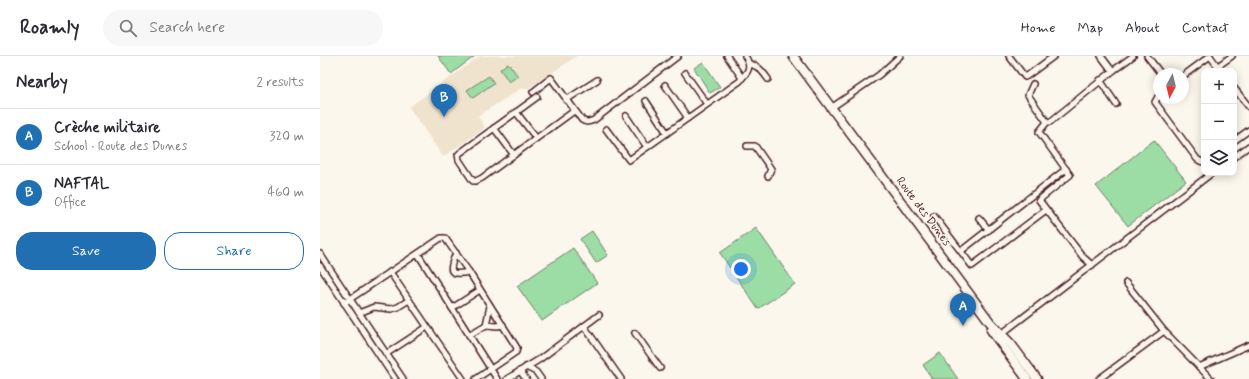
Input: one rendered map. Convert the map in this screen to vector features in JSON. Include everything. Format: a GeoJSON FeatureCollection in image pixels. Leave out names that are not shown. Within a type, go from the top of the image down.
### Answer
{"type":"FeatureCollection","features":[{"type":"Feature","properties":{"kind":"main road","name":"Route des Dunes"},"geometry":{"type":"LineString","coordinates":[[786,56],[999,336],[1011,344],[1037,379]]}},
{"type":"Feature","properties":{"kind":"main road","name":"Route des Dunes"},"geometry":{"type":"LineString","coordinates":[[793,56],[899,197],[990,322],[1027,379]]}},
{"type":"Feature","properties":{"kind":"street"},"geometry":{"type":"LineString","coordinates":[[533,92],[551,78],[574,111],[585,122],[594,120],[678,56]]}},
{"type":"Feature","properties":{"kind":"street"},"geometry":{"type":"LineString","coordinates":[[727,56],[742,78]]}},
{"type":"Feature","properties":{"kind":"street"},"geometry":{"type":"LineString","coordinates":[[606,129],[629,160],[740,81],[750,67],[746,56]]}},
{"type":"Feature","properties":{"kind":"street"},"geometry":{"type":"LineString","coordinates":[[831,108],[879,75],[900,56]]}},
{"type":"Feature","properties":{"kind":"street"},"geometry":{"type":"LineString","coordinates":[[1009,56],[1025,77],[1054,56]]}},
{"type":"Feature","properties":{"kind":"street"},"geometry":{"type":"LineString","coordinates":[[1101,56],[1110,68],[1114,70]]}},
{"type":"Feature","properties":{"kind":"street"},"geometry":{"type":"LineString","coordinates":[[1092,265],[1083,257],[1039,200],[1070,175],[1039,132],[1047,122],[1050,122],[1100,80],[1133,56]]}},
{"type":"Feature","properties":{"kind":"street"},"geometry":{"type":"LineString","coordinates":[[1147,56],[1156,68]]}},
{"type":"Feature","properties":{"kind":"street"},"geometry":{"type":"LineString","coordinates":[[1220,68],[1232,56]]}},
{"type":"Feature","properties":{"kind":"street"},"geometry":{"type":"LineString","coordinates":[[1189,72],[1211,57],[1218,68]]}},
{"type":"Feature","properties":{"kind":"street"},"geometry":{"type":"LineString","coordinates":[[749,64],[758,68],[768,79]]}},
{"type":"Feature","properties":{"kind":"street"},"geometry":{"type":"LineString","coordinates":[[685,73],[707,104]]}},
{"type":"Feature","properties":{"kind":"street"},"geometry":{"type":"LineString","coordinates":[[566,100],[597,80]]}},
{"type":"Feature","properties":{"kind":"street"},"geometry":{"type":"LineString","coordinates":[[1100,80],[1116,104]]}},
{"type":"Feature","properties":{"kind":"street"},"geometry":{"type":"LineString","coordinates":[[1033,84],[1028,95],[1047,122]]}},
{"type":"Feature","properties":{"kind":"street"},"geometry":{"type":"LineString","coordinates":[[665,85],[688,118]]}},
{"type":"Feature","properties":{"kind":"street"},"geometry":{"type":"LineString","coordinates":[[1237,92],[1249,107]]}},
{"type":"Feature","properties":{"kind":"street"},"geometry":{"type":"LineString","coordinates":[[537,97],[458,155],[458,160],[473,180],[479,180],[574,111]]}},
{"type":"Feature","properties":{"kind":"street"},"geometry":{"type":"LineString","coordinates":[[646,101],[667,133]]}},
{"type":"Feature","properties":{"kind":"street"},"geometry":{"type":"LineString","coordinates":[[1156,104],[1197,159],[1201,161]]}},
{"type":"Feature","properties":{"kind":"street"},"geometry":{"type":"LineString","coordinates":[[516,112],[536,138]]}},
{"type":"Feature","properties":{"kind":"street"},"geometry":{"type":"LineString","coordinates":[[626,116],[647,147]]}},
{"type":"Feature","properties":{"kind":"street"},"geometry":{"type":"LineString","coordinates":[[494,128],[514,155]]}},
{"type":"Feature","properties":{"kind":"street"},"geometry":{"type":"LineString","coordinates":[[1235,140],[1249,130]]}},
{"type":"Feature","properties":{"kind":"street"},"geometry":{"type":"LineString","coordinates":[[746,146],[755,146],[771,169],[768,176]]}},
{"type":"Feature","properties":{"kind":"street"},"geometry":{"type":"LineString","coordinates":[[1237,155],[1249,146]]}},
{"type":"Feature","properties":{"kind":"street"},"geometry":{"type":"LineString","coordinates":[[961,252],[1066,169]]}},
{"type":"Feature","properties":{"kind":"street"},"geometry":{"type":"LineString","coordinates":[[999,336],[1208,176]]}},
{"type":"Feature","properties":{"kind":"street"},"geometry":{"type":"LineString","coordinates":[[934,216],[972,266],[1046,210]]}},
{"type":"Feature","properties":{"kind":"street"},"geometry":{"type":"LineString","coordinates":[[979,218],[989,230]]}},
{"type":"Feature","properties":{"kind":"street"},"geometry":{"type":"LineString","coordinates":[[344,303],[442,237],[447,239],[517,346],[517,350],[476,379]]}},
{"type":"Feature","properties":{"kind":"street"},"geometry":{"type":"LineString","coordinates":[[456,253],[450,265],[450,269],[458,274],[469,272]]}},
{"type":"Feature","properties":{"kind":"street"},"geometry":{"type":"LineString","coordinates":[[320,254],[403,379]]}},
{"type":"Feature","properties":{"kind":"street"},"geometry":{"type":"LineString","coordinates":[[418,254],[497,379]]}},
{"type":"Feature","properties":{"kind":"street"},"geometry":{"type":"LineString","coordinates":[[320,266],[395,379]]}},
{"type":"Feature","properties":{"kind":"street"},"geometry":{"type":"LineString","coordinates":[[390,272],[463,379]]}},
{"type":"Feature","properties":{"kind":"street"},"geometry":{"type":"LineString","coordinates":[[1126,282],[1164,330],[1211,379]]}},
{"type":"Feature","properties":{"kind":"street"},"geometry":{"type":"LineString","coordinates":[[452,308],[480,290]]}},
{"type":"Feature","properties":{"kind":"street"},"geometry":{"type":"LineString","coordinates":[[360,313],[371,308],[387,309],[398,307],[409,300]]}},
{"type":"Feature","properties":{"kind":"street"},"geometry":{"type":"LineString","coordinates":[[486,325],[490,306]]}},
{"type":"Feature","properties":{"kind":"street"},"geometry":{"type":"LineString","coordinates":[[510,378],[520,370],[540,359],[599,315]]}},
{"type":"Feature","properties":{"kind":"street"},"geometry":{"type":"LineString","coordinates":[[469,335],[486,325],[503,325]]}},
{"type":"Feature","properties":{"kind":"street"},"geometry":{"type":"LineString","coordinates":[[584,326],[621,379]]}},
{"type":"Feature","properties":{"kind":"street"},"geometry":{"type":"LineString","coordinates":[[386,354],[427,327]]}},
{"type":"Feature","properties":{"kind":"street"},"geometry":{"type":"LineString","coordinates":[[1099,379],[1164,330]]}},
{"type":"Feature","properties":{"kind":"street"},"geometry":{"type":"LineString","coordinates":[[635,333],[660,368]]}},
{"type":"Feature","properties":{"kind":"street"},"geometry":{"type":"LineString","coordinates":[[1199,367],[1249,345]]}},
{"type":"Feature","properties":{"kind":"street"},"geometry":{"type":"LineString","coordinates":[[526,367],[536,372],[541,379]]}},
{"type":"Feature","properties":{"kind":"street"},"geometry":{"type":"LineString","coordinates":[[520,370],[526,379]]}},
{"type":"Feature","properties":{"kind":"shaded area"},"geometry":{"type":"Polygon","coordinates":[[[480,56],[577,56],[529,88],[520,89],[478,116],[485,128],[443,157],[409,107],[480,56]]]}},
{"type":"Feature","properties":{"kind":"green space"},"geometry":{"type":"Polygon","coordinates":[[[438,56],[475,56],[451,74],[438,56]]]}},
{"type":"Feature","properties":{"kind":"green space"},"geometry":{"type":"Polygon","coordinates":[[[703,62],[720,87],[710,93],[694,68],[703,62]]]}},
{"type":"Feature","properties":{"kind":"green space"},"geometry":{"type":"Polygon","coordinates":[[[508,63],[518,76],[509,82],[500,69],[508,63]]]}},
{"type":"Feature","properties":{"kind":"green space"},"geometry":{"type":"Polygon","coordinates":[[[489,76],[494,83],[473,98],[467,90],[489,76]]]}},
{"type":"Feature","properties":{"kind":"green space"},"geometry":{"type":"Polygon","coordinates":[[[1154,140],[1186,181],[1128,226],[1096,186],[1154,140]]]}},
{"type":"Feature","properties":{"kind":"green space"},"geometry":{"type":"Polygon","coordinates":[[[756,228],[795,284],[758,309],[720,253],[756,228]]]}},
{"type":"Feature","properties":{"kind":"green space"},"geometry":{"type":"Polygon","coordinates":[[[592,231],[608,255],[596,263],[580,239],[592,231]]]}},
{"type":"Feature","properties":{"kind":"green space"},"geometry":{"type":"Polygon","coordinates":[[[573,248],[597,283],[542,321],[517,286],[573,248]]]}},
{"type":"Feature","properties":{"kind":"green space"},"geometry":{"type":"Polygon","coordinates":[[[940,353],[958,379],[932,379],[923,365],[940,353]]]}},
{"type":"Feature","properties":{"kind":"place","name":"NAFTAL"},"geometry":{"type":"Point","coordinates":[444,117]}},
{"type":"Feature","properties":{"kind":"place","name":"Crèche militaire"},"geometry":{"type":"Point","coordinates":[963,326]}}]}
